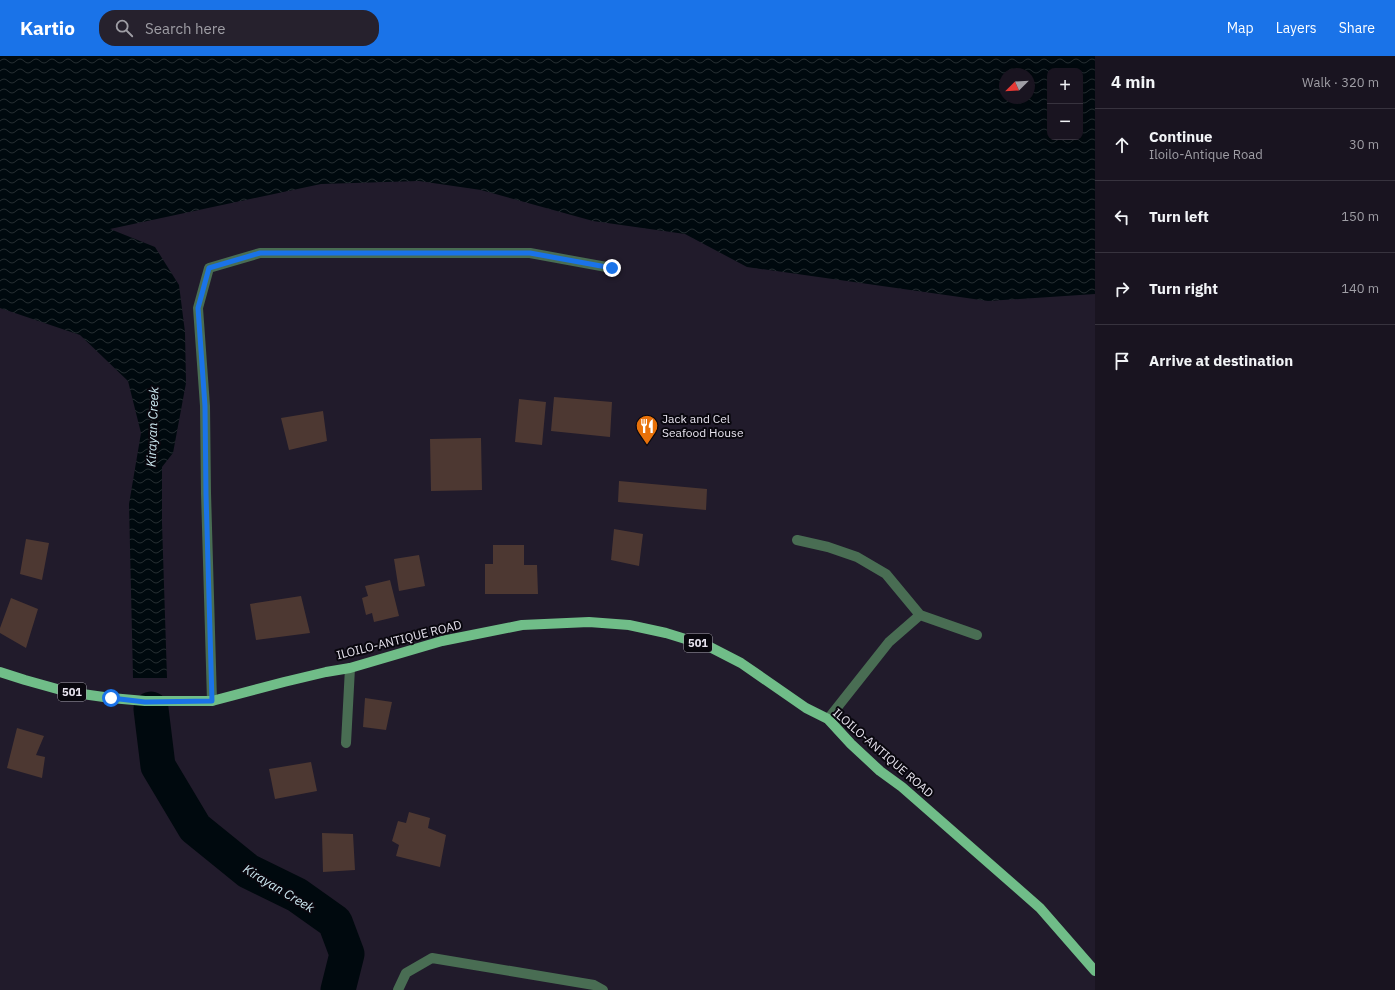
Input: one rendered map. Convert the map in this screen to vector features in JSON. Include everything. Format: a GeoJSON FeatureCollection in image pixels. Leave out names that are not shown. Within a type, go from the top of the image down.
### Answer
{"type":"FeatureCollection","features":[{"type":"Feature","properties":{"kind":"main road","name":"ILOILO-ANTIQUE ROAD"},"geometry":{"type":"LineString","coordinates":[[0,672],[68,692],[111,698],[145,702],[212,701],[284,682],[350,668],[442,641],[522,625],[589,622],[629,625],[666,633],[708,646],[741,663],[806,708],[828,719],[851,744],[880,771],[902,787],[1040,908],[1095,971]]}},
{"type":"Feature","properties":{"kind":"street"},"geometry":{"type":"LineString","coordinates":[[212,701],[205,406],[198,308],[209,268],[260,253],[530,253],[612,268]]}},
{"type":"Feature","properties":{"kind":"street"},"geometry":{"type":"LineString","coordinates":[[797,540],[828,547],[857,557],[886,574],[920,615],[977,635]]}},
{"type":"Feature","properties":{"kind":"street"},"geometry":{"type":"LineString","coordinates":[[828,719],[889,642],[920,615]]}},
{"type":"Feature","properties":{"kind":"street"},"geometry":{"type":"LineString","coordinates":[[346,744],[350,668]]}},
{"type":"Feature","properties":{"kind":"street"},"geometry":{"type":"LineString","coordinates":[[398,990],[406,973],[432,958],[594,985],[603,990]]}},
{"type":"Feature","properties":{"kind":"water"},"geometry":{"type":"Polygon","coordinates":[[[0,56],[1095,56],[1095,294],[988,301],[747,267],[685,234],[593,221],[481,190],[419,181],[321,184],[110,229],[155,247],[179,285],[185,332],[186,383],[173,453],[162,467],[162,523],[167,678],[133,678],[129,504],[141,433],[128,381],[80,335],[0,308],[0,56]]]}},
{"type":"Feature","properties":{"kind":"building"},"geometry":{"type":"Polygon","coordinates":[[[554,397],[612,402],[610,437],[551,431],[554,397]]]}},
{"type":"Feature","properties":{"kind":"building"},"geometry":{"type":"Polygon","coordinates":[[[519,399],[546,402],[542,445],[515,442],[519,399]]]}},
{"type":"Feature","properties":{"kind":"building"},"geometry":{"type":"Polygon","coordinates":[[[323,411],[327,441],[289,450],[281,418],[323,411]]]}},
{"type":"Feature","properties":{"kind":"building"},"geometry":{"type":"Polygon","coordinates":[[[481,438],[482,490],[431,491],[430,439],[481,438]]]}},
{"type":"Feature","properties":{"kind":"building"},"geometry":{"type":"Polygon","coordinates":[[[619,481],[707,489],[706,510],[618,502],[619,481]]]}},
{"type":"Feature","properties":{"kind":"building"},"geometry":{"type":"Polygon","coordinates":[[[614,529],[643,534],[639,566],[611,560],[614,529]]]}},
{"type":"Feature","properties":{"kind":"building"},"geometry":{"type":"Polygon","coordinates":[[[26,539],[49,543],[42,580],[20,574],[26,539]]]}},
{"type":"Feature","properties":{"kind":"building"},"geometry":{"type":"Polygon","coordinates":[[[493,545],[524,545],[524,565],[537,565],[538,594],[485,594],[485,564],[493,564],[493,545]]]}},
{"type":"Feature","properties":{"kind":"building"},"geometry":{"type":"Polygon","coordinates":[[[419,555],[425,586],[399,591],[394,559],[419,555]]]}},
{"type":"Feature","properties":{"kind":"building"},"geometry":{"type":"Polygon","coordinates":[[[390,580],[399,616],[374,622],[372,613],[366,615],[362,598],[368,596],[365,586],[390,580]]]}},
{"type":"Feature","properties":{"kind":"building"},"geometry":{"type":"Polygon","coordinates":[[[301,596],[310,633],[256,640],[250,604],[301,596]]]}},
{"type":"Feature","properties":{"kind":"building"},"geometry":{"type":"Polygon","coordinates":[[[11,598],[38,609],[26,648],[0,633],[0,628],[11,598]]]}},
{"type":"Feature","properties":{"kind":"building"},"geometry":{"type":"Polygon","coordinates":[[[365,698],[392,702],[386,730],[363,727],[365,698]]]}},
{"type":"Feature","properties":{"kind":"building"},"geometry":{"type":"Polygon","coordinates":[[[17,728],[44,736],[36,755],[45,757],[42,778],[7,768],[17,728]]]}},
{"type":"Feature","properties":{"kind":"building"},"geometry":{"type":"Polygon","coordinates":[[[311,762],[317,791],[275,799],[269,769],[311,762]]]}},
{"type":"Feature","properties":{"kind":"building"},"geometry":{"type":"Polygon","coordinates":[[[409,812],[430,818],[428,828],[446,835],[440,867],[396,856],[399,845],[392,841],[398,821],[406,823],[409,812]]]}},
{"type":"Feature","properties":{"kind":"building"},"geometry":{"type":"Polygon","coordinates":[[[322,833],[353,834],[355,870],[323,872],[322,833]]]}},
{"type":"Feature","properties":{"kind":"waterway","name":"Kirayan Creek"},"geometry":{"type":"LineString","coordinates":[[151,709],[158,766],[195,828],[248,871],[297,895],[335,922],[347,954],[338,990]]}},
{"type":"Feature","properties":{"kind":"place","name":"Jack and Cel Seafood House"},"geometry":{"type":"Point","coordinates":[647,446]}},
{"type":"Feature","properties":{"kind":"route"},"geometry":{"type":"LineString","coordinates":[[111,698],[145,702],[212,701],[205,406],[198,308],[209,268],[260,253],[530,253],[612,268]]}}]}
